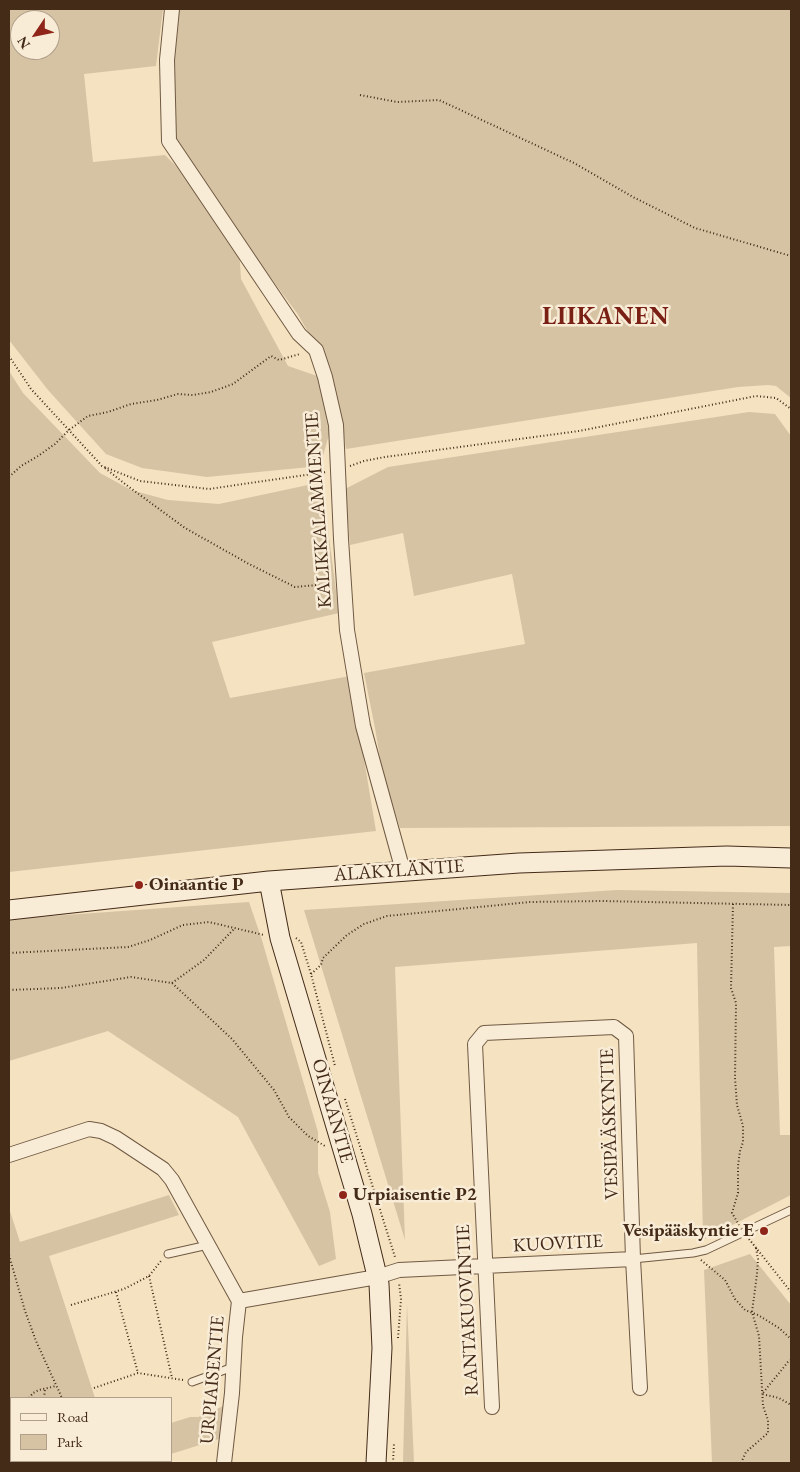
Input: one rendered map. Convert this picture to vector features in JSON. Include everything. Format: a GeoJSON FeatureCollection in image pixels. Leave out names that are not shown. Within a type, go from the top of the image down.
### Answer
{"type":"FeatureCollection","features":[{"type":"Feature","properties":{"kind":"main road","name":"ALAKYLÄNTIE"},"geometry":{"type":"LineString","coordinates":[[9,910],[268,881],[518,863],[727,856],[791,858]]}},
{"type":"Feature","properties":{"kind":"main road","name":"OINAANTIE"},"geometry":{"type":"LineString","coordinates":[[268,881],[280,938],[362,1214],[378,1277],[382,1348],[376,1463]]}},
{"type":"Feature","properties":{"kind":"street","name":"KALIKKALAMMENTIE"},"geometry":{"type":"LineString","coordinates":[[172,9],[167,60],[169,141],[299,334],[316,350],[325,377],[336,425],[347,630],[364,726],[403,871]]}},
{"type":"Feature","properties":{"kind":"street","name":"VESIPÄÄSKYNTIE"},"geometry":{"type":"LineString","coordinates":[[542,1030],[614,1027],[626,1036],[633,1258],[640,1388]]}},
{"type":"Feature","properties":{"kind":"street","name":"RANTAKUOVINTIE"},"geometry":{"type":"LineString","coordinates":[[492,1407],[475,1044],[484,1033],[542,1030]]}},
{"type":"Feature","properties":{"kind":"street","name":"URPIAISENTIE"},"geometry":{"type":"LineString","coordinates":[[9,1155],[89,1129],[109,1135],[163,1169],[172,1180],[240,1301],[224,1463]]}},
{"type":"Feature","properties":{"kind":"street","name":"KUOVITIE"},"geometry":{"type":"LineString","coordinates":[[378,1277],[399,1270],[633,1258]]}},
{"type":"Feature","properties":{"kind":"street","name":"URPIAISENTIE"},"geometry":{"type":"LineString","coordinates":[[240,1301],[378,1277]]}},
{"type":"Feature","properties":{"kind":"lane","name":"KUOVITIE"},"geometry":{"type":"LineString","coordinates":[[633,1258],[693,1253],[706,1250],[791,1210]]}},
{"type":"Feature","properties":{"kind":"lane"},"geometry":{"type":"LineString","coordinates":[[168,1254],[208,1245]]}},
{"type":"Feature","properties":{"kind":"lane"},"geometry":{"type":"LineString","coordinates":[[192,1382],[233,1367]]}},
{"type":"Feature","properties":{"kind":"path"},"geometry":{"type":"LineString","coordinates":[[360,95],[397,102],[440,100],[574,163],[633,197],[695,228],[791,256]]}},
{"type":"Feature","properties":{"kind":"path"},"geometry":{"type":"LineString","coordinates":[[9,477],[21,466],[55,444],[69,430],[88,416],[178,394],[193,395],[211,392],[233,384],[271,356],[279,360],[316,350]]}},
{"type":"Feature","properties":{"kind":"path"},"geometry":{"type":"LineString","coordinates":[[9,356],[31,389],[102,466],[186,528],[249,564],[296,587],[317,585],[344,592]]}},
{"type":"Feature","properties":{"kind":"path"},"geometry":{"type":"LineString","coordinates":[[102,466],[140,481],[209,489],[338,470],[364,461],[579,431],[756,396],[776,398],[791,409]]}},
{"type":"Feature","properties":{"kind":"path"},"geometry":{"type":"LineString","coordinates":[[311,974],[321,965],[323,958],[347,935],[364,924],[387,916],[530,902],[602,901],[791,905]]}},
{"type":"Feature","properties":{"kind":"path"},"geometry":{"type":"LineString","coordinates":[[733,904],[731,988],[736,1003],[735,1078],[737,1105],[743,1126],[743,1142],[738,1166],[738,1193],[732,1213],[744,1233],[791,1292]]}},
{"type":"Feature","properties":{"kind":"path"},"geometry":{"type":"LineString","coordinates":[[9,953],[128,947],[150,940],[183,925],[208,922],[280,938]]}},
{"type":"Feature","properties":{"kind":"path"},"geometry":{"type":"LineString","coordinates":[[172,983],[204,960],[234,929]]}},
{"type":"Feature","properties":{"kind":"path"},"geometry":{"type":"LineString","coordinates":[[9,990],[61,988],[130,977],[172,983],[232,1040],[274,1090],[289,1117],[308,1136],[320,1144],[344,1154]]}},
{"type":"Feature","properties":{"kind":"path"},"geometry":{"type":"LineString","coordinates":[[741,1463],[746,1452],[768,1433],[768,1420],[763,1406],[759,1336],[752,1312],[758,1266],[756,1248]]}},
{"type":"Feature","properties":{"kind":"path"},"geometry":{"type":"LineString","coordinates":[[693,1253],[725,1280],[745,1310],[752,1312],[779,1328],[791,1339]]}},
{"type":"Feature","properties":{"kind":"path"},"geometry":{"type":"LineString","coordinates":[[71,1305],[116,1292],[149,1276],[168,1254]]}},
{"type":"Feature","properties":{"kind":"path"},"geometry":{"type":"LineString","coordinates":[[9,1256],[36,1341],[62,1397]]}},
{"type":"Feature","properties":{"kind":"path"},"geometry":{"type":"LineString","coordinates":[[149,1276],[172,1378]]}},
{"type":"Feature","properties":{"kind":"path"},"geometry":{"type":"LineString","coordinates":[[116,1292],[138,1373]]}},
{"type":"Feature","properties":{"kind":"path"},"geometry":{"type":"LineString","coordinates":[[762,1394],[791,1360]]}},
{"type":"Feature","properties":{"kind":"path"},"geometry":{"type":"LineString","coordinates":[[94,1388],[138,1373],[192,1382]]}},
{"type":"Feature","properties":{"kind":"path"},"geometry":{"type":"LineString","coordinates":[[30,1397],[39,1390],[56,1386]]}},
{"type":"Feature","properties":{"kind":"path"},"geometry":{"type":"LineString","coordinates":[[44,1397],[45,1390]]}},
{"type":"Feature","properties":{"kind":"path"},"geometry":{"type":"LineString","coordinates":[[762,1394],[779,1398],[791,1406]]}},
{"type":"Feature","properties":{"kind":"green space"},"geometry":{"type":"Polygon","coordinates":[[[9,9],[163,9],[156,66],[84,74],[93,162],[165,155],[175,165],[239,249],[241,279],[288,366],[320,377],[331,428],[320,466],[207,477],[142,468],[106,454],[48,390],[9,340],[9,9]]]}},
{"type":"Feature","properties":{"kind":"green space"},"geometry":{"type":"Polygon","coordinates":[[[179,9],[791,9],[791,398],[776,386],[738,387],[346,449],[340,415],[318,349],[297,313],[209,196],[181,153],[175,134],[175,57],[179,9]]]}},
{"type":"Feature","properties":{"kind":"green space"},"geometry":{"type":"Polygon","coordinates":[[[9,371],[23,393],[100,473],[131,490],[168,500],[219,504],[308,485],[323,492],[339,613],[212,642],[230,698],[350,676],[376,831],[9,872],[9,371]]]}},
{"type":"Feature","properties":{"kind":"green space"},"geometry":{"type":"Polygon","coordinates":[[[749,412],[775,414],[791,436],[791,826],[400,828],[382,770],[364,673],[525,644],[512,574],[414,596],[403,533],[350,545],[345,489],[388,467],[749,412]]]}},
{"type":"Feature","properties":{"kind":"green space"},"geometry":{"type":"Polygon","coordinates":[[[617,890],[791,893],[791,946],[774,947],[780,1135],[791,1135],[791,1195],[703,1240],[697,943],[395,967],[405,1240],[304,910],[617,890]]]}},
{"type":"Feature","properties":{"kind":"green space"},"geometry":{"type":"Polygon","coordinates":[[[249,902],[318,1132],[318,1173],[330,1212],[336,1259],[319,1266],[238,1117],[108,1031],[9,1061],[9,919],[249,902]]]}},
{"type":"Feature","properties":{"kind":"green space"},"geometry":{"type":"Polygon","coordinates":[[[169,1195],[179,1215],[49,1256],[95,1397],[10,1397],[10,1462],[145,1462],[9,1463],[9,1208],[20,1242],[169,1195]]]}},
{"type":"Feature","properties":{"kind":"green space"},"geometry":{"type":"Polygon","coordinates":[[[750,1254],[791,1305],[791,1463],[712,1463],[704,1270],[750,1254]]]}},
{"type":"Feature","properties":{"kind":"green space"},"geometry":{"type":"Polygon","coordinates":[[[407,1304],[414,1463],[403,1463],[407,1304]]]}},
{"type":"Feature","properties":{"kind":"green space"},"geometry":{"type":"Polygon","coordinates":[[[223,1406],[222,1438],[172,1454],[172,1423],[209,1413],[223,1406]]]}},
{"type":"Feature","properties":{"kind":"place","name":"Oinaantie P"},"geometry":{"type":"Point","coordinates":[139,885]}},
{"type":"Feature","properties":{"kind":"place","name":"Urpiaisentie P2"},"geometry":{"type":"Point","coordinates":[343,1195]}},
{"type":"Feature","properties":{"kind":"place","name":"Vesipääskyntie E"},"geometry":{"type":"Point","coordinates":[764,1231]}},
{"type":"Feature","properties":{"kind":"district","name":"LIIKANEN"},"geometry":{"type":"Point","coordinates":[606,317]}}]}
